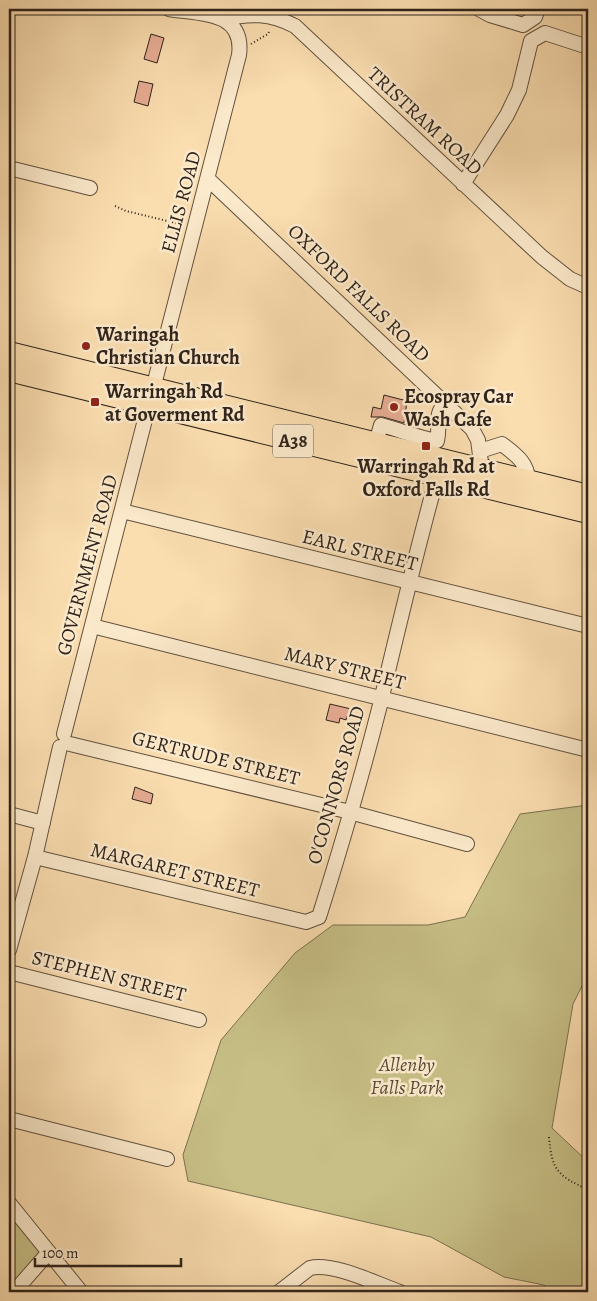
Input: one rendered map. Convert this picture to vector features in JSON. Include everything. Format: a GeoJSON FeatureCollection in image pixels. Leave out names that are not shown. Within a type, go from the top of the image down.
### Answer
{"type":"FeatureCollection","features":[{"type":"Feature","properties":{"kind":"highway","name":"A38"},"geometry":{"type":"LineString","coordinates":[[9,352],[151,397],[437,477],[588,513]]}},
{"type":"Feature","properties":{"kind":"highway","name":"A38"},"geometry":{"type":"LineString","coordinates":[[9,371],[151,397],[376,443],[410,442],[481,460],[528,480],[588,495]]}},
{"type":"Feature","properties":{"kind":"street"},"geometry":{"type":"LineString","coordinates":[[170,9],[206,13],[228,23]]}},
{"type":"Feature","properties":{"kind":"street"},"geometry":{"type":"LineString","coordinates":[[479,9],[499,18],[523,25],[535,17],[538,9]]}},
{"type":"Feature","properties":{"kind":"street","name":"TRISTRAM ROAD"},"geometry":{"type":"LineString","coordinates":[[228,23],[262,14],[278,17],[295,26],[542,257],[570,280],[588,287]]}},
{"type":"Feature","properties":{"kind":"street","name":"ELLIS ROAD"},"geometry":{"type":"LineString","coordinates":[[151,397],[199,206],[237,71],[240,48],[228,23]]}},
{"type":"Feature","properties":{"kind":"street"},"geometry":{"type":"LineString","coordinates":[[463,184],[507,115],[519,90],[531,41],[545,33],[554,34],[588,47]]}},
{"type":"Feature","properties":{"kind":"street"},"geometry":{"type":"LineString","coordinates":[[9,168],[90,188]]}},
{"type":"Feature","properties":{"kind":"street","name":"OXFORD FALLS ROAD"},"geometry":{"type":"LineString","coordinates":[[208,179],[472,429],[478,440],[481,460]]}},
{"type":"Feature","properties":{"kind":"street","name":"GOVERNMENT ROAD"},"geometry":{"type":"LineString","coordinates":[[9,950],[65,742],[92,626],[151,397]]}},
{"type":"Feature","properties":{"kind":"street"},"geometry":{"type":"LineString","coordinates":[[410,442],[422,439],[437,441],[440,428],[437,420],[440,409],[446,403]]}},
{"type":"Feature","properties":{"kind":"street"},"geometry":{"type":"LineString","coordinates":[[481,460],[502,444],[518,457],[528,471],[528,480]]}},
{"type":"Feature","properties":{"kind":"street","name":"O'CONNORS ROAD"},"geometry":{"type":"LineString","coordinates":[[306,922],[319,917],[351,813],[437,477]]}},
{"type":"Feature","properties":{"kind":"street","name":"EARL STREET"},"geometry":{"type":"LineString","coordinates":[[122,511],[588,626]]}},
{"type":"Feature","properties":{"kind":"street","name":"MARY STREET"},"geometry":{"type":"LineString","coordinates":[[92,626],[588,750]]}},
{"type":"Feature","properties":{"kind":"street","name":"GERTRUDE STREET"},"geometry":{"type":"LineString","coordinates":[[65,742],[351,813],[467,844]]}},
{"type":"Feature","properties":{"kind":"street"},"geometry":{"type":"LineString","coordinates":[[9,814],[43,823]]}},
{"type":"Feature","properties":{"kind":"street","name":"MARGARET STREET"},"geometry":{"type":"LineString","coordinates":[[35,857],[306,922]]}},
{"type":"Feature","properties":{"kind":"street","name":"STEPHEN STREET"},"geometry":{"type":"LineString","coordinates":[[9,972],[199,1020]]}},
{"type":"Feature","properties":{"kind":"street"},"geometry":{"type":"LineString","coordinates":[[9,1119],[167,1159]]}},
{"type":"Feature","properties":{"kind":"street"},"geometry":{"type":"LineString","coordinates":[[9,1203],[81,1292]]}},
{"type":"Feature","properties":{"kind":"street"},"geometry":{"type":"LineString","coordinates":[[14,1292],[49,1252]]}},
{"type":"Feature","properties":{"kind":"street"},"geometry":{"type":"LineString","coordinates":[[279,1292],[294,1279],[316,1267],[336,1270],[400,1292]]}},
{"type":"Feature","properties":{"kind":"path"},"geometry":{"type":"LineString","coordinates":[[251,42],[268,34],[278,17]]}},
{"type":"Feature","properties":{"kind":"path"},"geometry":{"type":"LineString","coordinates":[[114,206],[126,211],[184,225]]}},
{"type":"Feature","properties":{"kind":"path"},"geometry":{"type":"LineString","coordinates":[[549,1136],[551,1157],[564,1179],[588,1190]]}},
{"type":"Feature","properties":{"kind":"green space","name":"Allenby Falls Park"},"geometry":{"type":"Polygon","coordinates":[[[588,805],[588,974],[573,1004],[552,1128],[588,1162],[588,1292],[551,1292],[544,1285],[504,1277],[431,1237],[188,1181],[183,1155],[221,1040],[295,953],[333,925],[428,925],[465,917],[520,814],[588,805]]]}},
{"type":"Feature","properties":{"kind":"green space"},"geometry":{"type":"Polygon","coordinates":[[[9,1215],[41,1254],[9,1290],[9,1215]]]}},
{"type":"Feature","properties":{"kind":"building"},"geometry":{"type":"Polygon","coordinates":[[[151,34],[164,38],[157,63],[144,59],[151,34]]]}},
{"type":"Feature","properties":{"kind":"building"},"geometry":{"type":"Polygon","coordinates":[[[139,81],[153,84],[148,106],[134,102],[139,81]]]}},
{"type":"Feature","properties":{"kind":"building"},"geometry":{"type":"Polygon","coordinates":[[[384,395],[407,401],[404,423],[383,417],[371,417],[373,407],[381,409],[384,395]]]}},
{"type":"Feature","properties":{"kind":"building"},"geometry":{"type":"Polygon","coordinates":[[[330,704],[351,709],[349,717],[347,716],[346,720],[340,718],[339,723],[326,720],[330,704]]]}},
{"type":"Feature","properties":{"kind":"building"},"geometry":{"type":"Polygon","coordinates":[[[135,787],[153,794],[151,804],[132,799],[135,787]]]}},
{"type":"Feature","properties":{"kind":"place","name":"Waringah Christian Church"},"geometry":{"type":"Point","coordinates":[86,346]}},
{"type":"Feature","properties":{"kind":"place","name":"Warringah Rd at Goverment Rd"},"geometry":{"type":"Point","coordinates":[95,402]}},
{"type":"Feature","properties":{"kind":"place","name":"Ecospray Car Wash Cafe"},"geometry":{"type":"Point","coordinates":[394,407]}},
{"type":"Feature","properties":{"kind":"place","name":"Warringah Rd at Oxford Falls Rd"},"geometry":{"type":"Point","coordinates":[426,446]}}]}
